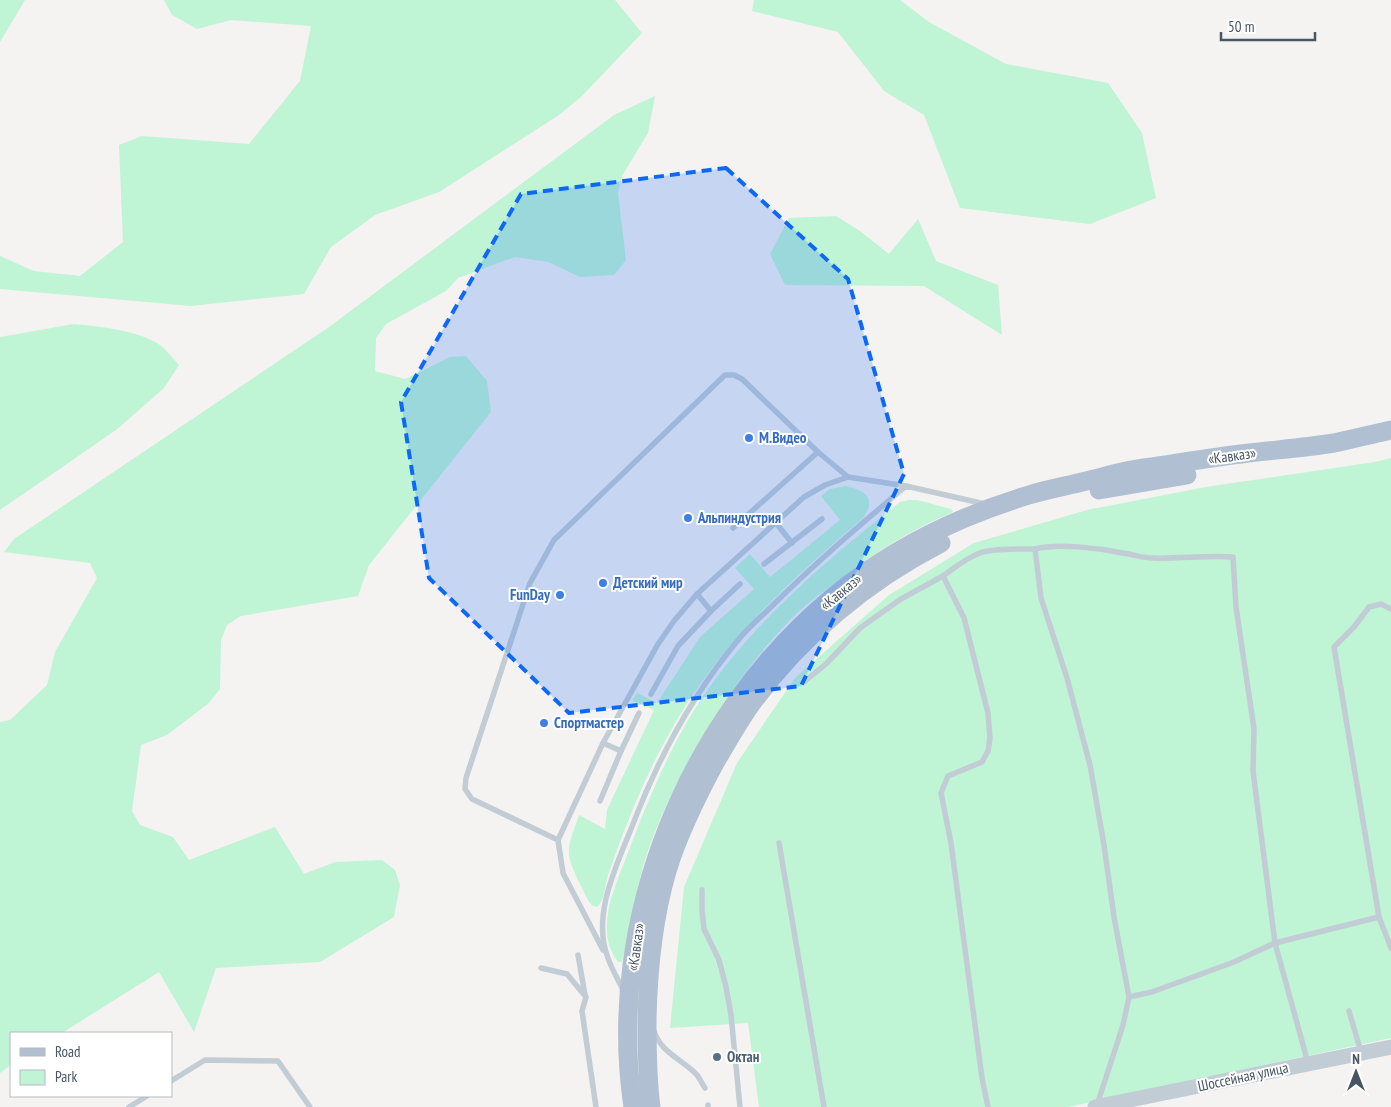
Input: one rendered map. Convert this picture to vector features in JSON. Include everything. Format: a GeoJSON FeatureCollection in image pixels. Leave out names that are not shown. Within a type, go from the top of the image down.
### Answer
{"type":"FeatureCollection","features":[{"type":"Feature","properties":{"kind":"main road","name":"«Кавказ»"},"geometry":{"type":"LineString","coordinates":[[633,1107],[628,1049],[633,957],[640,917],[652,870],[669,823],[691,777],[741,694],[768,661],[834,596],[909,544],[957,522],[1030,495],[1125,471],[1238,454],[1335,443],[1391,430]]}},
{"type":"Feature","properties":{"kind":"main road","name":"«Кавказ»"},"geometry":{"type":"LineString","coordinates":[[651,1107],[647,1052],[652,950],[667,871],[684,826],[703,785],[751,704],[779,669],[809,638],[878,580],[920,554],[965,531],[1008,514],[1045,502],[1127,484],[1338,452],[1391,441]]}},
{"type":"Feature","properties":{"kind":"street","name":"Шоссейная улица"},"geometry":{"type":"LineString","coordinates":[[1096,1107],[1391,1047]]}},
{"type":"Feature","properties":{"kind":"street"},"geometry":{"type":"LineString","coordinates":[[628,1049],[634,1063],[640,1107]]}},
{"type":"Feature","properties":{"kind":"lane"},"geometry":{"type":"LineString","coordinates":[[558,840],[472,799],[465,789],[466,778],[530,584],[554,540],[725,375],[734,375],[742,378],[818,452],[848,477]]}},
{"type":"Feature","properties":{"kind":"lane"},"geometry":{"type":"LineString","coordinates":[[732,528],[818,452]]}},
{"type":"Feature","properties":{"kind":"lane"},"geometry":{"type":"LineString","coordinates":[[629,1005],[607,957],[563,873],[558,840],[603,743],[658,644],[674,621],[697,594],[804,498],[825,485],[848,477],[906,486],[986,504],[1028,488],[1064,479],[1104,471],[1125,471]]}},
{"type":"Feature","properties":{"kind":"lane"},"geometry":{"type":"LineString","coordinates":[[607,957],[602,929],[604,906],[618,863],[646,790],[668,743],[698,694],[740,638],[800,578],[906,486]]}},
{"type":"Feature","properties":{"kind":"lane"},"geometry":{"type":"LineString","coordinates":[[764,564],[822,519]]}},
{"type":"Feature","properties":{"kind":"lane"},"geometry":{"type":"LineString","coordinates":[[776,523],[792,543]]}},
{"type":"Feature","properties":{"kind":"lane"},"geometry":{"type":"LineString","coordinates":[[804,682],[827,663],[860,628],[902,599],[981,552],[1035,549],[1046,546],[1119,552],[1151,558],[1212,555],[1233,557],[1236,606],[1254,729],[1253,771],[1275,943],[1308,1063]]}},
{"type":"Feature","properties":{"kind":"lane"},"geometry":{"type":"LineString","coordinates":[[1035,549],[1041,598],[1067,678],[1090,765],[1114,917],[1130,997],[1123,1025],[1096,1107]]}},
{"type":"Feature","properties":{"kind":"lane"},"geometry":{"type":"LineString","coordinates":[[943,576],[964,618],[988,713],[990,738],[988,751],[982,762],[948,776],[941,793],[952,852],[982,1078],[988,1107]]}},
{"type":"Feature","properties":{"kind":"lane"},"geometry":{"type":"LineString","coordinates":[[651,694],[678,646],[740,584]]}},
{"type":"Feature","properties":{"kind":"lane"},"geometry":{"type":"LineString","coordinates":[[697,594],[711,611]]}},
{"type":"Feature","properties":{"kind":"lane"},"geometry":{"type":"LineString","coordinates":[[1391,609],[1381,604],[1369,607],[1354,627],[1334,647],[1379,917],[1391,948]]}},
{"type":"Feature","properties":{"kind":"lane"},"geometry":{"type":"LineString","coordinates":[[600,801],[639,713]]}},
{"type":"Feature","properties":{"kind":"lane"},"geometry":{"type":"LineString","coordinates":[[603,743],[621,751]]}},
{"type":"Feature","properties":{"kind":"lane"},"geometry":{"type":"LineString","coordinates":[[779,843],[824,1107]]}},
{"type":"Feature","properties":{"kind":"lane"},"geometry":{"type":"LineString","coordinates":[[702,890],[704,929],[720,960],[726,987],[732,1023],[740,1107]]}},
{"type":"Feature","properties":{"kind":"lane"},"geometry":{"type":"LineString","coordinates":[[1130,997],[1152,992],[1225,965],[1275,943],[1379,917]]}},
{"type":"Feature","properties":{"kind":"lane"},"geometry":{"type":"LineString","coordinates":[[578,955],[586,997],[582,1011],[596,1107]]}},
{"type":"Feature","properties":{"kind":"lane"},"geometry":{"type":"LineString","coordinates":[[541,968],[567,974],[586,997]]}},
{"type":"Feature","properties":{"kind":"lane"},"geometry":{"type":"LineString","coordinates":[[1349,1011],[1362,1054]]}},
{"type":"Feature","properties":{"kind":"lane"},"geometry":{"type":"LineString","coordinates":[[648,1014],[655,1035],[663,1047],[696,1074],[705,1088]]}},
{"type":"Feature","properties":{"kind":"lane"},"geometry":{"type":"LineString","coordinates":[[172,1080],[206,1060],[278,1061],[310,1107]]}},
{"type":"Feature","properties":{"kind":"lane"},"geometry":{"type":"LineString","coordinates":[[129,1107],[145,1097]]}},
{"type":"Feature","properties":{"kind":"highlighted area"},"geometry":{"type":"Polygon","coordinates":[[[726,168],[848,279],[904,474],[801,686],[569,713],[429,578],[401,402],[521,194],[726,168]]]}},
{"type":"Feature","properties":{"kind":"green space"},"geometry":{"type":"Polygon","coordinates":[[[0,0],[25,0],[0,42],[0,0]]]}},
{"type":"Feature","properties":{"kind":"green space"},"geometry":{"type":"Polygon","coordinates":[[[164,0],[615,0],[642,33],[582,96],[559,115],[439,192],[375,215],[331,247],[304,294],[191,306],[0,289],[0,256],[34,271],[80,276],[123,242],[119,145],[142,136],[249,144],[300,81],[311,26],[231,20],[197,29],[172,15],[164,0]]]}},
{"type":"Feature","properties":{"kind":"green space"},"geometry":{"type":"Polygon","coordinates":[[[754,0],[900,0],[929,22],[1006,64],[1108,83],[1142,133],[1156,198],[1090,224],[960,208],[924,115],[884,91],[838,32],[752,11],[754,0]]]}},
{"type":"Feature","properties":{"kind":"green space"},"geometry":{"type":"Polygon","coordinates":[[[655,96],[648,133],[622,176],[618,193],[626,260],[614,275],[580,277],[548,262],[515,257],[458,278],[446,291],[386,324],[376,338],[375,371],[405,379],[450,357],[466,356],[487,381],[491,412],[369,565],[358,596],[241,616],[227,625],[221,640],[220,689],[209,703],[167,735],[141,745],[132,811],[140,825],[173,837],[189,860],[275,827],[304,874],[335,862],[382,860],[395,870],[400,885],[394,917],[320,962],[216,968],[194,1032],[159,972],[64,1032],[10,1032],[10,1066],[0,1073],[0,722],[10,720],[47,685],[55,652],[97,578],[90,563],[4,552],[14,539],[329,327],[614,115],[655,96]]]}},
{"type":"Feature","properties":{"kind":"green space"},"geometry":{"type":"Polygon","coordinates":[[[836,216],[860,231],[889,254],[918,219],[936,261],[998,285],[1002,335],[924,286],[785,285],[770,254],[789,218],[836,216]]]}},
{"type":"Feature","properties":{"kind":"green space"},"geometry":{"type":"Polygon","coordinates":[[[74,324],[118,330],[142,336],[160,345],[179,365],[164,388],[116,430],[0,510],[0,337],[74,324]]]}},
{"type":"Feature","properties":{"kind":"green space"},"geometry":{"type":"Polygon","coordinates":[[[1391,458],[1391,1038],[1068,1107],[759,1107],[748,1023],[670,1028],[684,887],[737,763],[795,678],[889,595],[974,543],[1087,510],[1206,487],[1391,458]]]}},
{"type":"Feature","properties":{"kind":"green space"},"geometry":{"type":"Polygon","coordinates":[[[846,486],[859,490],[867,496],[869,505],[863,518],[779,594],[728,649],[705,678],[683,710],[664,743],[640,791],[608,875],[602,900],[597,907],[593,906],[589,902],[572,865],[569,854],[570,844],[579,815],[605,829],[607,810],[654,710],[632,700],[637,693],[657,703],[700,637],[754,589],[735,568],[750,554],[770,577],[840,520],[821,496],[830,489],[846,486]]]}},
{"type":"Feature","properties":{"kind":"green space"},"geometry":{"type":"Polygon","coordinates":[[[917,500],[953,511],[905,535],[876,553],[799,611],[747,670],[709,726],[676,786],[650,845],[638,888],[622,962],[618,962],[611,950],[607,937],[608,910],[616,883],[656,783],[677,740],[698,705],[721,671],[776,610],[868,527],[900,502],[917,500]]]}},
{"type":"Feature","properties":{"kind":"place","name":"М.Видео"},"geometry":{"type":"Point","coordinates":[749,438]}},
{"type":"Feature","properties":{"kind":"place","name":"Альпиндустрия"},"geometry":{"type":"Point","coordinates":[688,518]}},
{"type":"Feature","properties":{"kind":"place","name":"Детский мир"},"geometry":{"type":"Point","coordinates":[603,583]}},
{"type":"Feature","properties":{"kind":"place","name":"FunDay"},"geometry":{"type":"Point","coordinates":[560,595]}},
{"type":"Feature","properties":{"kind":"place","name":"Спортмастер"},"geometry":{"type":"Point","coordinates":[544,723]}},
{"type":"Feature","properties":{"kind":"place","name":"Октан"},"geometry":{"type":"Point","coordinates":[717,1057]}}]}
